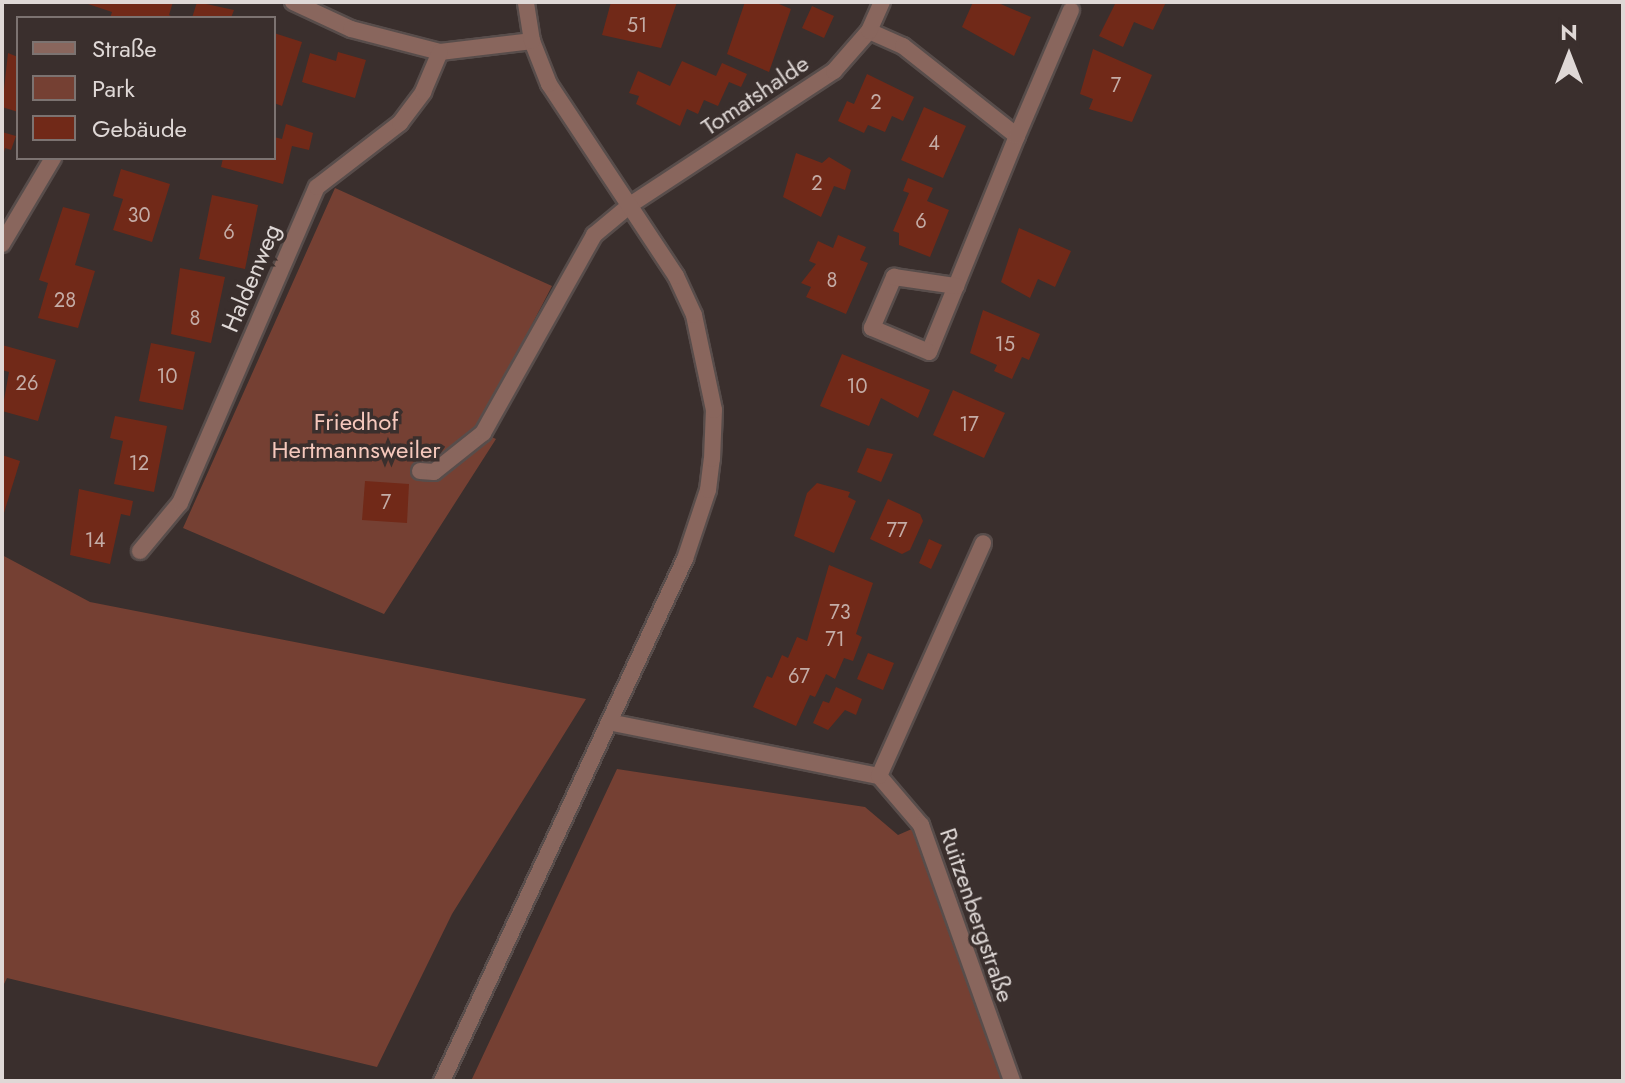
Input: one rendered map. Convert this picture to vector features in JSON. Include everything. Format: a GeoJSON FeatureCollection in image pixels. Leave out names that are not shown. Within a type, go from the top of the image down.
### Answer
{"type":"FeatureCollection","features":[{"type":"Feature","properties":{"kind":"street"},"geometry":{"type":"LineString","coordinates":[[293,2],[351,29],[440,52],[532,41]]}},
{"type":"Feature","properties":{"kind":"street"},"geometry":{"type":"LineString","coordinates":[[442,1081],[613,723],[685,559],[708,490],[712,459],[714,410],[694,315],[676,276],[549,84],[532,41],[526,2]]}},
{"type":"Feature","properties":{"kind":"street","name":"Tomatshalde"},"geometry":{"type":"LineString","coordinates":[[420,471],[434,472],[483,433],[594,235],[630,205],[834,71],[869,31],[882,2]]}},
{"type":"Feature","properties":{"kind":"street"},"geometry":{"type":"LineString","coordinates":[[956,286],[894,277],[872,328],[929,352],[1071,10]]}},
{"type":"Feature","properties":{"kind":"street"},"geometry":{"type":"LineString","coordinates":[[869,31],[903,46],[1017,136]]}},
{"type":"Feature","properties":{"kind":"street","name":"Haldenweg"},"geometry":{"type":"LineString","coordinates":[[140,551],[180,503],[317,187],[400,123],[423,92],[440,52]]}},
{"type":"Feature","properties":{"kind":"street"},"geometry":{"type":"LineString","coordinates":[[2,244],[52,160]]}},
{"type":"Feature","properties":{"kind":"street"},"geometry":{"type":"LineString","coordinates":[[613,723],[879,776],[983,543]]}},
{"type":"Feature","properties":{"kind":"street","name":"Ruitzenbergstraße"},"geometry":{"type":"LineString","coordinates":[[879,776],[921,825],[1012,1081]]}},
{"type":"Feature","properties":{"kind":"green space","name":"Friedhof Hertmannsweiler"},"geometry":{"type":"Polygon","coordinates":[[[335,188],[552,286],[477,430],[496,439],[384,614],[183,528],[335,188]]]}},
{"type":"Feature","properties":{"kind":"green space"},"geometry":{"type":"Polygon","coordinates":[[[2,555],[90,602],[586,699],[452,914],[377,1067],[7,978],[2,988],[2,555]]]}},
{"type":"Feature","properties":{"kind":"green space"},"geometry":{"type":"Polygon","coordinates":[[[617,769],[865,807],[898,835],[921,825],[1012,1081],[471,1081],[617,769]]]}},
{"type":"Feature","properties":{"kind":"building"},"geometry":{"type":"Polygon","coordinates":[[[82,2],[173,2],[171,16],[111,16],[112,12],[82,2]]]}},
{"type":"Feature","properties":{"kind":"building"},"geometry":{"type":"Polygon","coordinates":[[[197,2],[234,10],[232,16],[193,16],[197,2]]]}},
{"type":"Feature","properties":{"kind":"building"},"geometry":{"type":"Polygon","coordinates":[[[611,2],[677,2],[661,48],[602,35],[611,2]]]}},
{"type":"Feature","properties":{"kind":"building"},"geometry":{"type":"Polygon","coordinates":[[[745,2],[774,2],[791,9],[769,72],[727,54],[745,2]]]}},
{"type":"Feature","properties":{"kind":"building"},"geometry":{"type":"Polygon","coordinates":[[[973,2],[996,2],[1031,17],[1014,56],[962,27],[973,2]]]}},
{"type":"Feature","properties":{"kind":"building"},"geometry":{"type":"Polygon","coordinates":[[[1116,2],[1166,2],[1153,30],[1134,22],[1123,47],[1099,36],[1116,2]]]}},
{"type":"Feature","properties":{"kind":"building"},"geometry":{"type":"Polygon","coordinates":[[[812,6],[834,16],[824,38],[802,28],[812,6]]]}},
{"type":"Feature","properties":{"kind":"building"},"geometry":{"type":"Polygon","coordinates":[[[276,34],[302,42],[282,106],[276,104],[276,34]]]}},
{"type":"Feature","properties":{"kind":"building"},"geometry":{"type":"Polygon","coordinates":[[[1093,49],[1152,75],[1132,122],[1089,109],[1093,99],[1080,94],[1093,49]]]}},
{"type":"Feature","properties":{"kind":"building"},"geometry":{"type":"Polygon","coordinates":[[[338,52],[366,60],[355,98],[302,82],[310,53],[336,61],[338,52]]]}},
{"type":"Feature","properties":{"kind":"building"},"geometry":{"type":"Polygon","coordinates":[[[8,53],[16,56],[16,111],[2,107],[8,53]]]}},
{"type":"Feature","properties":{"kind":"building"},"geometry":{"type":"Polygon","coordinates":[[[682,61],[716,76],[722,63],[747,74],[741,87],[729,82],[718,106],[704,100],[698,114],[687,109],[680,126],[636,104],[639,96],[629,93],[638,71],[670,86],[682,61]]]}},
{"type":"Feature","properties":{"kind":"building"},"geometry":{"type":"Polygon","coordinates":[[[867,74],[914,97],[903,121],[892,116],[885,132],[868,125],[864,133],[838,121],[847,101],[854,104],[867,74]]]}},
{"type":"Feature","properties":{"kind":"building"},"geometry":{"type":"Polygon","coordinates":[[[924,107],[966,126],[943,178],[901,160],[924,107]]]}},
{"type":"Feature","properties":{"kind":"building"},"geometry":{"type":"Polygon","coordinates":[[[286,124],[313,133],[309,150],[292,146],[283,184],[221,167],[223,160],[276,160],[276,138],[282,139],[286,124]]]}},
{"type":"Feature","properties":{"kind":"building"},"geometry":{"type":"Polygon","coordinates":[[[2,132],[16,136],[11,150],[5,148],[3,156],[2,132]]]}},
{"type":"Feature","properties":{"kind":"building"},"geometry":{"type":"Polygon","coordinates":[[[796,153],[822,163],[829,157],[851,170],[845,190],[834,186],[821,217],[783,197],[796,153]]]}},
{"type":"Feature","properties":{"kind":"building"},"geometry":{"type":"Polygon","coordinates":[[[121,169],[170,184],[152,242],[113,230],[123,199],[113,196],[121,169]]]}},
{"type":"Feature","properties":{"kind":"building"},"geometry":{"type":"Polygon","coordinates":[[[908,178],[933,188],[927,201],[949,210],[930,257],[899,245],[899,233],[893,231],[909,193],[903,191],[908,178]]]}},
{"type":"Feature","properties":{"kind":"building"},"geometry":{"type":"Polygon","coordinates":[[[212,195],[258,205],[245,269],[199,259],[212,195]]]}},
{"type":"Feature","properties":{"kind":"building"},"geometry":{"type":"Polygon","coordinates":[[[63,207],[90,214],[75,265],[95,271],[78,328],[38,318],[48,283],[39,280],[63,207]]]}},
{"type":"Feature","properties":{"kind":"building"},"geometry":{"type":"Polygon","coordinates":[[[1019,228],[1071,251],[1055,287],[1038,279],[1030,298],[1001,282],[1019,228]]]}},
{"type":"Feature","properties":{"kind":"building"},"geometry":{"type":"Polygon","coordinates":[[[838,235],[866,247],[860,260],[868,263],[846,314],[806,297],[811,287],[801,283],[816,264],[809,261],[818,241],[833,248],[838,235]]]}},
{"type":"Feature","properties":{"kind":"building"},"geometry":{"type":"Polygon","coordinates":[[[180,268],[225,277],[211,343],[171,334],[180,268]]]}},
{"type":"Feature","properties":{"kind":"building"},"geometry":{"type":"Polygon","coordinates":[[[983,310],[1040,334],[1029,360],[1022,357],[1012,379],[994,371],[997,365],[970,353],[983,310]]]}},
{"type":"Feature","properties":{"kind":"building"},"geometry":{"type":"Polygon","coordinates":[[[151,343],[195,352],[183,410],[139,401],[151,343]]]}},
{"type":"Feature","properties":{"kind":"building"},"geometry":{"type":"Polygon","coordinates":[[[2,345],[56,360],[38,421],[2,411],[9,372],[2,370],[2,345]]]}},
{"type":"Feature","properties":{"kind":"building"},"geometry":{"type":"Polygon","coordinates":[[[842,354],[930,390],[918,418],[881,398],[869,426],[820,406],[842,354]]]}},
{"type":"Feature","properties":{"kind":"building"},"geometry":{"type":"Polygon","coordinates":[[[953,390],[1005,413],[984,458],[933,435],[953,390]]]}},
{"type":"Feature","properties":{"kind":"building"},"geometry":{"type":"Polygon","coordinates":[[[115,416],[167,426],[154,492],[114,484],[123,441],[110,438],[115,416]]]}},
{"type":"Feature","properties":{"kind":"building"},"geometry":{"type":"Polygon","coordinates":[[[867,448],[893,454],[881,482],[857,472],[867,448]]]}},
{"type":"Feature","properties":{"kind":"building"},"geometry":{"type":"Polygon","coordinates":[[[2,455],[20,461],[3,516],[2,516],[2,455]]]}},
{"type":"Feature","properties":{"kind":"building"},"geometry":{"type":"Polygon","coordinates":[[[365,481],[409,484],[407,523],[362,520],[365,481]]]}},
{"type":"Feature","properties":{"kind":"building"},"geometry":{"type":"Polygon","coordinates":[[[817,483],[850,492],[848,497],[856,501],[834,553],[794,536],[807,493],[817,483]]]}},
{"type":"Feature","properties":{"kind":"building"},"geometry":{"type":"Polygon","coordinates":[[[79,489],[133,501],[130,516],[121,514],[110,564],[70,555],[79,489]]]}},
{"type":"Feature","properties":{"kind":"building"},"geometry":{"type":"Polygon","coordinates":[[[888,499],[920,514],[923,521],[910,550],[902,554],[870,539],[888,499]]]}},
{"type":"Feature","properties":{"kind":"building"},"geometry":{"type":"Polygon","coordinates":[[[929,539],[942,545],[931,569],[919,563],[929,539]]]}},
{"type":"Feature","properties":{"kind":"building"},"geometry":{"type":"Polygon","coordinates":[[[829,565],[873,583],[856,634],[862,637],[853,661],[844,658],[835,679],[826,674],[815,697],[810,695],[796,726],[753,707],[767,676],[772,678],[782,655],[788,658],[797,637],[807,641],[829,565]]]}},
{"type":"Feature","properties":{"kind":"building"},"geometry":{"type":"Polygon","coordinates":[[[868,653],[894,663],[883,690],[857,679],[868,653]]]}},
{"type":"Feature","properties":{"kind":"building"},"geometry":{"type":"Polygon","coordinates":[[[836,687],[862,699],[856,715],[845,710],[828,730],[813,723],[823,701],[829,703],[836,687]]]}}]}
